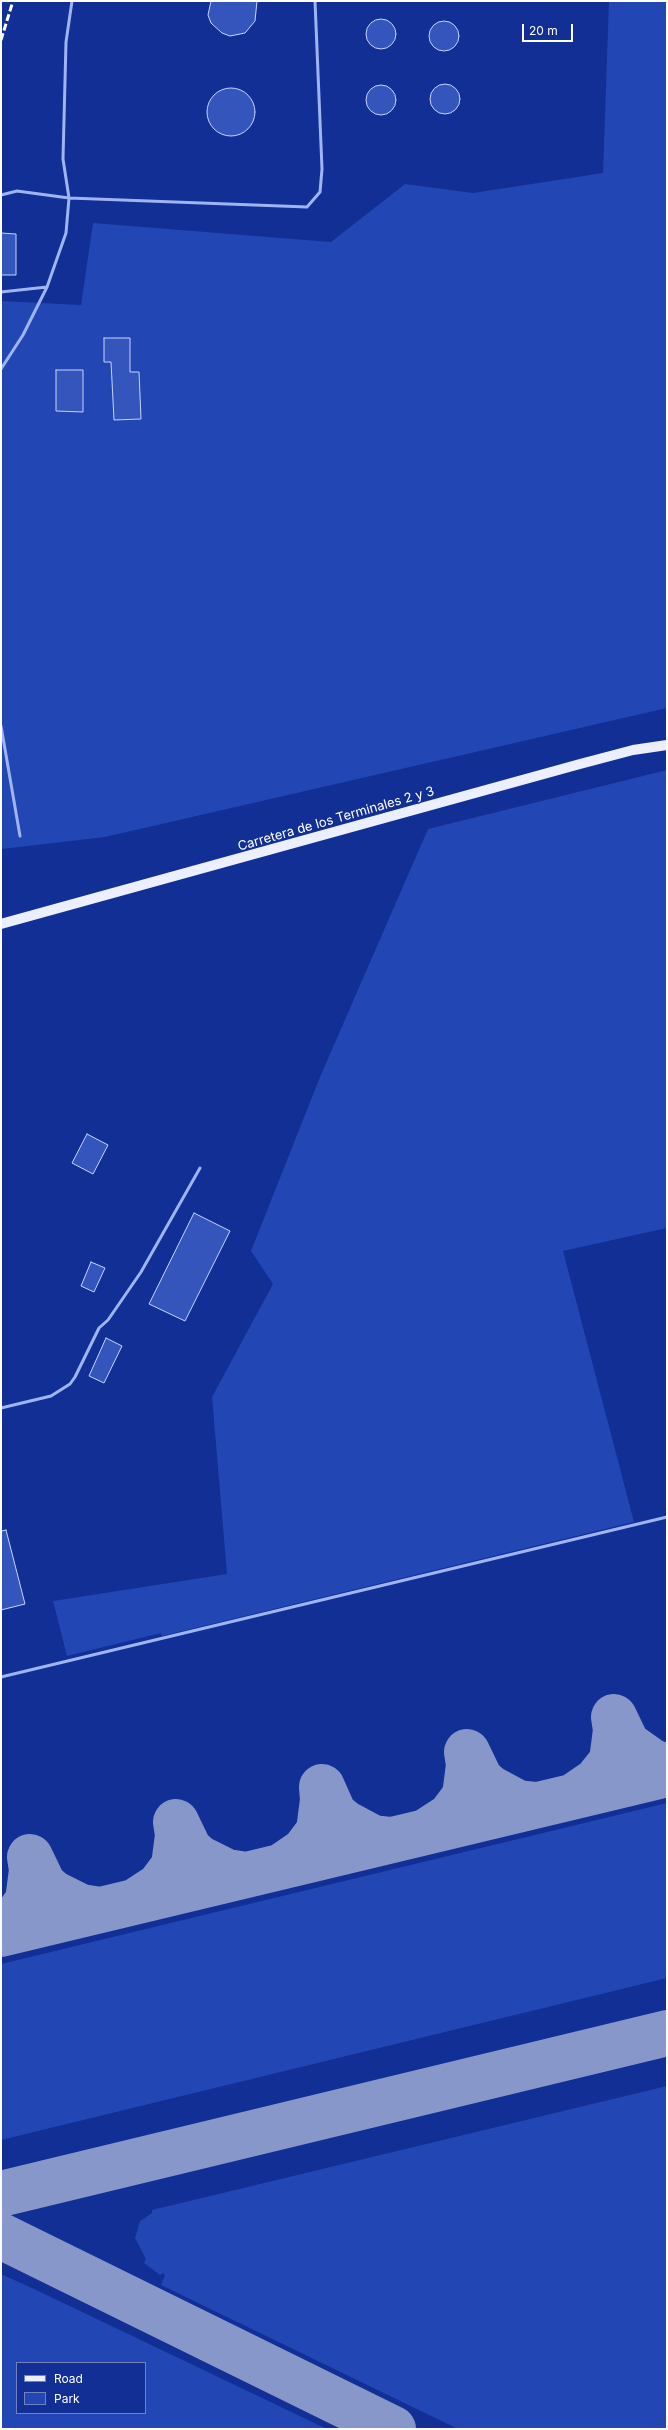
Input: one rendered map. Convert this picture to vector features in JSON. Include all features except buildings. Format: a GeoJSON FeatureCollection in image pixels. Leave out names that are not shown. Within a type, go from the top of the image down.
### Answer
{"type":"FeatureCollection","features":[{"type":"Feature","properties":{"kind":"main road","name":"Carretera de los Terminales 2 y 3"},"geometry":{"type":"LineString","coordinates":[[1,925],[580,764],[633,750],[667,745]]}},
{"type":"Feature","properties":{"kind":"lane"},"geometry":{"type":"LineString","coordinates":[[1,369],[23,334],[47,287],[66,233],[69,198],[63,158],[66,42],[72,1]]}},
{"type":"Feature","properties":{"kind":"lane"},"geometry":{"type":"LineString","coordinates":[[1,195],[17,191],[69,198],[307,207],[320,192],[322,169],[316,1]]}},
{"type":"Feature","properties":{"kind":"lane"},"geometry":{"type":"LineString","coordinates":[[1,292],[47,287]]}},
{"type":"Feature","properties":{"kind":"lane"},"geometry":{"type":"LineString","coordinates":[[1,726],[20,836]]}},
{"type":"Feature","properties":{"kind":"lane"},"geometry":{"type":"LineString","coordinates":[[1,1408],[51,1396],[64,1389],[73,1380],[99,1328],[108,1320],[141,1272],[200,1168]]}},
{"type":"Feature","properties":{"kind":"lane"},"geometry":{"type":"LineString","coordinates":[[1,1677],[667,1517]]}},
{"type":"Feature","properties":{"kind":"green space"},"geometry":{"type":"Polygon","coordinates":[[[609,1],[667,1],[667,708],[105,837],[2,849],[1,301],[81,305],[93,223],[331,242],[405,184],[473,193],[603,173],[609,1]]]}},
{"type":"Feature","properties":{"kind":"green space"},"geometry":{"type":"Polygon","coordinates":[[[667,770],[667,1228],[563,1251],[634,1522],[162,1636],[161,1633],[67,1656],[53,1601],[227,1574],[212,1397],[273,1284],[251,1251],[320,1077],[428,829],[667,770]]]}},
{"type":"Feature","properties":{"kind":"green space"},"geometry":{"type":"Polygon","coordinates":[[[667,1803],[667,1978],[1,2140],[1,1964],[667,1803]]]}},
{"type":"Feature","properties":{"kind":"green space"},"geometry":{"type":"Polygon","coordinates":[[[667,2086],[667,2429],[458,2429],[161,2285],[165,2275],[163,2273],[160,2275],[144,2263],[146,2259],[135,2238],[140,2221],[152,2213],[152,2210],[667,2086]]]}},
{"type":"Feature","properties":{"kind":"green space"},"geometry":{"type":"Polygon","coordinates":[[[1,2274],[34,2289],[327,2429],[1,2429],[1,2274]]]}},
{"type":"Feature","properties":{"kind":"taxiway"},"geometry":{"type":"LineString","coordinates":[[574,1796],[596,1781],[612,1761],[616,1730],[614,1717],[627,1744],[651,1761],[667,1768]]}},
{"type":"Feature","properties":{"kind":"taxiway"},"geometry":{"type":"LineString","coordinates":[[427,1831],[450,1816],[465,1796],[469,1765],[467,1752],[480,1779],[490,1788],[518,1803],[537,1805]]}},
{"type":"Feature","properties":{"kind":"taxiway"},"geometry":{"type":"LineString","coordinates":[[1,1934],[667,1774]]}},
{"type":"Feature","properties":{"kind":"taxiway"},"geometry":{"type":"LineString","coordinates":[[282,1866],[304,1851],[319,1831],[323,1800],[322,1787],[334,1814],[345,1823],[373,1838],[392,1840]]}},
{"type":"Feature","properties":{"kind":"taxiway"},"geometry":{"type":"LineString","coordinates":[[136,1901],[159,1886],[174,1866],[178,1835],[176,1822],[189,1849],[199,1858],[227,1872],[246,1875]]}},
{"type":"Feature","properties":{"kind":"taxiway"},"geometry":{"type":"LineString","coordinates":[[1,1930],[13,1921],[28,1901],[32,1870],[30,1857],[43,1884],[53,1893],[81,1907],[100,1910]]}},
{"type":"Feature","properties":{"kind":"taxiway"},"geometry":{"type":"LineString","coordinates":[[1,2194],[667,2033]]}},
{"type":"Feature","properties":{"kind":"taxiway"},"geometry":{"type":"LineString","coordinates":[[1,2236],[393,2429]]}},
{"type":"Feature","properties":{"kind":"railway"},"geometry":{"type":"LineString","coordinates":[[1,40],[13,1]]}}]}
